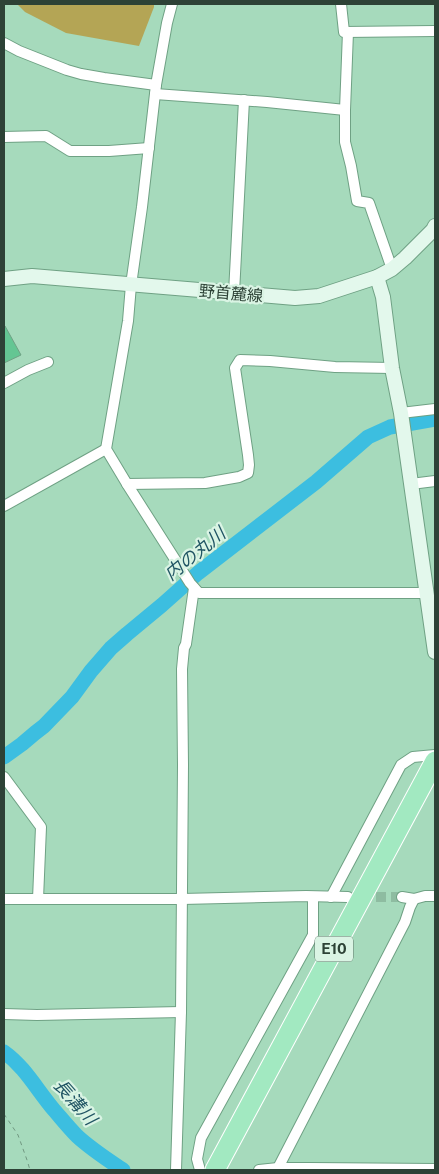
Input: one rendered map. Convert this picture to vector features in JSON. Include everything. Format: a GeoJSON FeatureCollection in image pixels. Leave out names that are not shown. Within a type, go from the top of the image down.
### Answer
{"type":"FeatureCollection","features":[{"type":"Feature","properties":{"kind":"highway","name":"E10"},"geometry":{"type":"LineString","coordinates":[[224,1170],[245,1123],[433,773]]}},
{"type":"Feature","properties":{"kind":"highway","name":"E10"},"geometry":{"type":"LineString","coordinates":[[215,1170],[245,1123]]}},
{"type":"Feature","properties":{"kind":"main road","name":"野首麓線"},"geometry":{"type":"LineString","coordinates":[[4,279],[32,276],[234,294],[295,298],[319,296],[377,277],[392,269],[434,229]]}},
{"type":"Feature","properties":{"kind":"main road"},"geometry":{"type":"LineString","coordinates":[[377,277],[383,297],[392,368],[401,413],[435,652]]}},
{"type":"Feature","properties":{"kind":"street"},"geometry":{"type":"LineString","coordinates":[[172,4],[167,22],[156,89],[128,321],[106,449],[199,593],[426,594]]}},
{"type":"Feature","properties":{"kind":"street"},"geometry":{"type":"LineString","coordinates":[[340,4],[344,32],[435,31]]}},
{"type":"Feature","properties":{"kind":"street"},"geometry":{"type":"LineString","coordinates":[[348,32],[345,110],[346,142],[357,201],[369,203],[392,269]]}},
{"type":"Feature","properties":{"kind":"street"},"geometry":{"type":"LineString","coordinates":[[4,43],[67,70],[156,89],[345,110]]}},
{"type":"Feature","properties":{"kind":"street"},"geometry":{"type":"LineString","coordinates":[[234,294],[244,100]]}},
{"type":"Feature","properties":{"kind":"street"},"geometry":{"type":"LineString","coordinates":[[4,137],[46,136],[70,151],[149,148]]}},
{"type":"Feature","properties":{"kind":"street"},"geometry":{"type":"LineString","coordinates":[[127,484],[205,483],[239,477],[248,473],[248,455],[234,368],[240,360],[335,367],[392,368]]}},
{"type":"Feature","properties":{"kind":"street"},"geometry":{"type":"LineString","coordinates":[[4,383],[48,362]]}},
{"type":"Feature","properties":{"kind":"street"},"geometry":{"type":"LineString","coordinates":[[401,413],[435,409]]}},
{"type":"Feature","properties":{"kind":"street"},"geometry":{"type":"LineString","coordinates":[[4,506],[106,449]]}},
{"type":"Feature","properties":{"kind":"street"},"geometry":{"type":"LineString","coordinates":[[411,484],[435,481]]}},
{"type":"Feature","properties":{"kind":"street"},"geometry":{"type":"LineString","coordinates":[[176,1170],[181,1012],[182,669],[194,588]]}},
{"type":"Feature","properties":{"kind":"street"},"geometry":{"type":"LineString","coordinates":[[331,897],[401,766],[413,757],[435,755]]}},
{"type":"Feature","properties":{"kind":"street"},"geometry":{"type":"LineString","coordinates":[[4,777],[41,827],[38,899]]}},
{"type":"Feature","properties":{"kind":"street"},"geometry":{"type":"LineString","coordinates":[[402,897],[414,899],[435,896]]}},
{"type":"Feature","properties":{"kind":"street"},"geometry":{"type":"LineString","coordinates":[[200,1170],[197,1159],[202,1138],[313,935],[313,897]]}},
{"type":"Feature","properties":{"kind":"street"},"geometry":{"type":"LineString","coordinates":[[4,899],[348,897]]}},
{"type":"Feature","properties":{"kind":"street"},"geometry":{"type":"LineString","coordinates":[[278,1168],[414,899]]}},
{"type":"Feature","properties":{"kind":"street"},"geometry":{"type":"LineString","coordinates":[[4,1014],[181,1012]]}},
{"type":"Feature","properties":{"kind":"street"},"geometry":{"type":"LineString","coordinates":[[260,1170],[278,1168],[435,1169]]}},
{"type":"Feature","properties":{"kind":"path"},"geometry":{"type":"LineString","coordinates":[[4,1114],[18,1135],[30,1170]]}},
{"type":"Feature","properties":{"kind":"shaded area"},"geometry":{"type":"Polygon","coordinates":[[[17,4],[154,4],[154,7],[139,46],[66,33],[25,12],[17,4]]]}},
{"type":"Feature","properties":{"kind":"building"},"geometry":{"type":"Polygon","coordinates":[[[4,326],[21,355],[4,363],[4,326]]]}},
{"type":"Feature","properties":{"kind":"waterway","name":"内の丸川"},"geometry":{"type":"LineString","coordinates":[[4,757],[44,726],[72,697],[111,648],[198,573],[316,482],[368,437],[390,427],[435,419]]}},
{"type":"Feature","properties":{"kind":"waterway","name":"長溝川"},"geometry":{"type":"LineString","coordinates":[[4,1052],[25,1072],[77,1136],[123,1170]]}},
{"type":"Feature","properties":{"kind":"tunnel"},"geometry":{"type":"LineString","coordinates":[[361,897],[402,897]]}}]}
